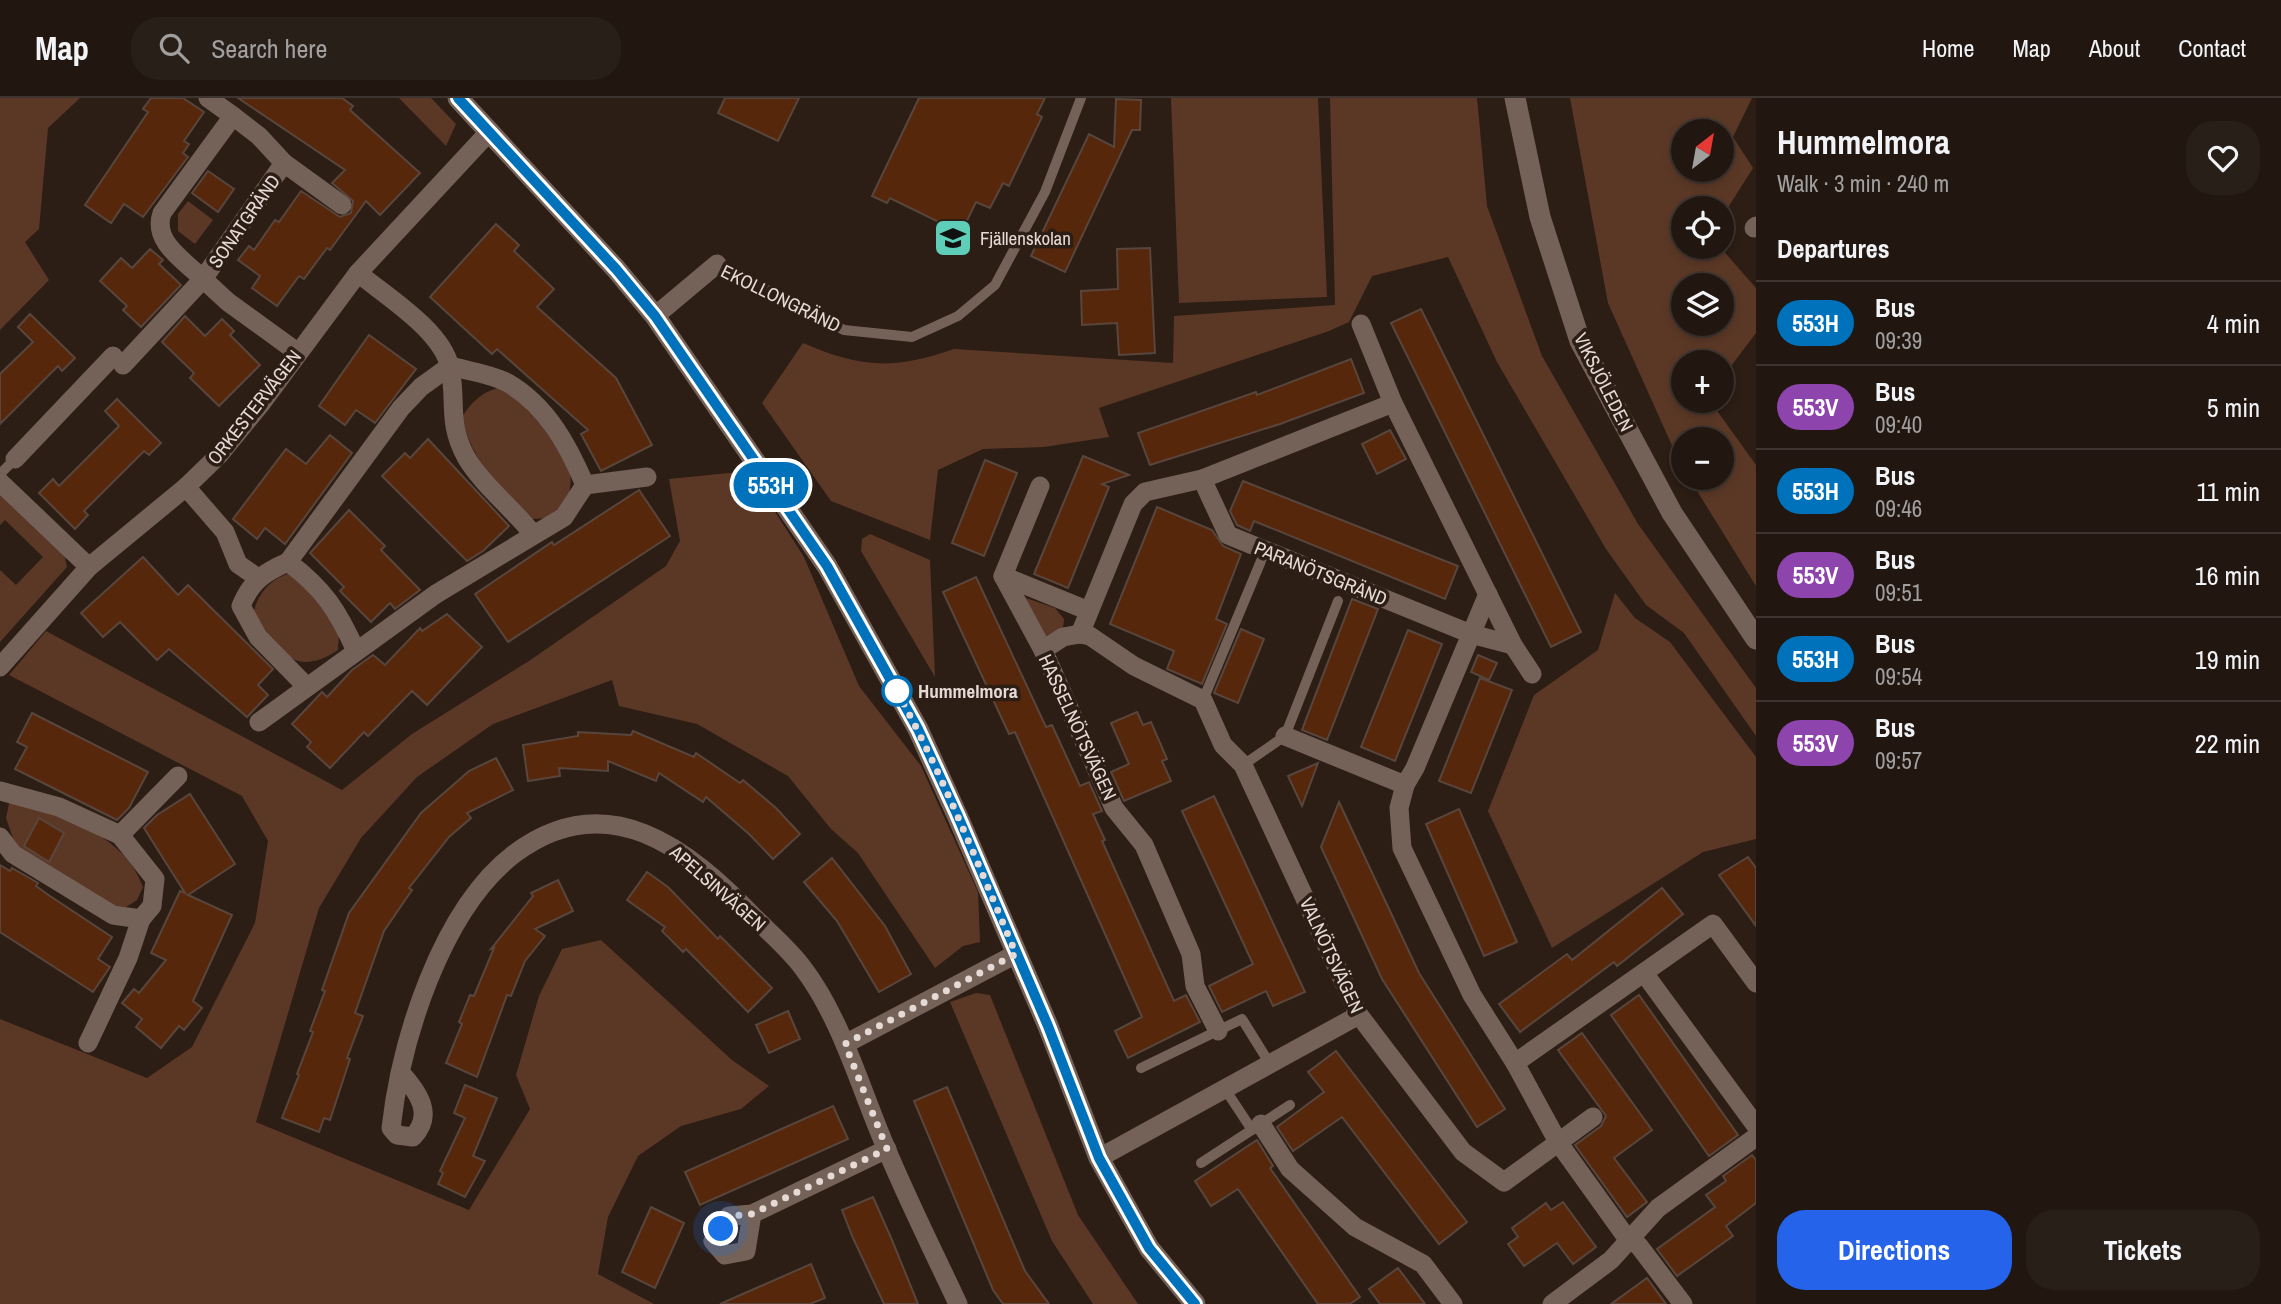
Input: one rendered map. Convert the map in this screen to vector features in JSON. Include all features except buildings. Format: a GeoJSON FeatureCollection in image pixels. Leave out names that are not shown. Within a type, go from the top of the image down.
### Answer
{"type":"FeatureCollection","features":[{"type":"Feature","properties":{"kind":"street","name":"SONATGRÄND"},"geometry":{"type":"LineString","coordinates":[[208,98],[259,136],[284,163],[342,205]]}},
{"type":"Feature","properties":{"kind":"street"},"geometry":{"type":"LineString","coordinates":[[458,98],[616,269],[655,316],[827,566],[918,729],[1048,1026],[1099,1158],[1149,1248],[1195,1304]]}},
{"type":"Feature","properties":{"kind":"street","name":"VIKSJÖLEDEN"},"geometry":{"type":"LineString","coordinates":[[1515,98],[1539,216],[1580,341],[1672,513],[1756,639]]}},
{"type":"Feature","properties":{"kind":"street","name":"SONATGRÄND"},"geometry":{"type":"LineString","coordinates":[[233,116],[162,213],[158,226],[161,237],[228,302],[298,352]]}},
{"type":"Feature","properties":{"kind":"street","name":"ORKESTERVÄGEN"},"geometry":{"type":"LineString","coordinates":[[0,667],[89,567],[186,487],[219,456],[261,405],[358,273],[491,131]]}},
{"type":"Feature","properties":{"kind":"street","name":"SONATGRÄND"},"geometry":{"type":"LineString","coordinates":[[15,459],[204,279],[284,163]]}},
{"type":"Feature","properties":{"kind":"street","name":"EKOLLONGRÄND"},"geometry":{"type":"LineString","coordinates":[[655,316],[717,264]]}},
{"type":"Feature","properties":{"kind":"street"},"geometry":{"type":"LineString","coordinates":[[358,273],[434,335],[450,366],[451,413],[456,435],[467,458],[533,534]]}},
{"type":"Feature","properties":{"kind":"street"},"geometry":{"type":"LineString","coordinates":[[1361,324],[1393,402],[1513,645],[1532,674]]}},
{"type":"Feature","properties":{"kind":"street"},"geometry":{"type":"LineString","coordinates":[[307,687],[258,637],[241,606],[249,588],[258,578],[288,562],[401,408],[421,387],[450,366]]}},
{"type":"Feature","properties":{"kind":"street"},"geometry":{"type":"LineString","coordinates":[[450,366],[506,382],[538,407],[558,430],[585,485]]}},
{"type":"Feature","properties":{"kind":"street"},"geometry":{"type":"LineString","coordinates":[[1080,634],[1133,504],[1145,492],[1202,479],[1393,402]]}},
{"type":"Feature","properties":{"kind":"street"},"geometry":{"type":"LineString","coordinates":[[259,722],[436,594],[564,517],[585,485],[647,477]]}},
{"type":"Feature","properties":{"kind":"street","name":"PARANÖTSGRÄND"},"geometry":{"type":"LineString","coordinates":[[1202,479],[1228,535],[1471,634],[1513,645]]}},
{"type":"Feature","properties":{"kind":"street"},"geometry":{"type":"LineString","coordinates":[[0,482],[89,567]]}},
{"type":"Feature","properties":{"kind":"street"},"geometry":{"type":"LineString","coordinates":[[1040,486],[1003,576],[1089,611]]}},
{"type":"Feature","properties":{"kind":"street"},"geometry":{"type":"LineString","coordinates":[[186,487],[225,532],[238,564],[258,578]]}},
{"type":"Feature","properties":{"kind":"street"},"geometry":{"type":"LineString","coordinates":[[288,562],[312,579],[338,610],[356,652]]}},
{"type":"Feature","properties":{"kind":"street","name":"HASSELNÖTSVÄGEN"},"geometry":{"type":"LineString","coordinates":[[1003,576],[1043,650],[1114,808],[1144,845],[1191,954],[1195,986],[1218,1031]]}},
{"type":"Feature","properties":{"kind":"street"},"geometry":{"type":"LineString","coordinates":[[1488,594],[1415,768],[1405,785],[1399,808],[1402,848],[1472,995],[1515,1063],[1558,1142],[1682,1304]]}},
{"type":"Feature","properties":{"kind":"street"},"geometry":{"type":"LineString","coordinates":[[1043,650],[1063,637],[1080,634],[1090,636],[1134,666],[1203,700]]}},
{"type":"Feature","properties":{"kind":"street","name":"VALNÖTSVÄGEN"},"geometry":{"type":"LineString","coordinates":[[1203,700],[1223,745],[1244,765],[1359,1015],[1463,1152],[1504,1182],[1558,1142]]}},
{"type":"Feature","properties":{"kind":"street"},"geometry":{"type":"LineString","coordinates":[[1285,736],[1405,785]]}},
{"type":"Feature","properties":{"kind":"street"},"geometry":{"type":"LineString","coordinates":[[120,835],[178,776]]}},
{"type":"Feature","properties":{"kind":"street"},"geometry":{"type":"LineString","coordinates":[[1,798],[59,807],[120,835],[155,879],[152,906],[141,919],[128,958],[88,1043]]}},
{"type":"Feature","properties":{"kind":"street","name":"APELSINVÄGEN"},"geometry":{"type":"LineString","coordinates":[[401,1073],[422,1102],[422,1127],[412,1137],[397,1135],[391,1128],[401,1073],[420,1005],[453,925],[477,892],[505,861],[527,844],[553,830],[586,822],[647,832],[675,847],[736,898],[803,968],[845,1044],[887,1149],[958,1304]]}},
{"type":"Feature","properties":{"kind":"street"},"geometry":{"type":"LineString","coordinates":[[0,837],[13,854],[113,915],[141,919]]}},
{"type":"Feature","properties":{"kind":"street"},"geometry":{"type":"LineString","coordinates":[[1515,1063],[1713,924],[1756,983]]}},
{"type":"Feature","properties":{"kind":"street"},"geometry":{"type":"LineString","coordinates":[[845,1044],[1016,954]]}},
{"type":"Feature","properties":{"kind":"street"},"geometry":{"type":"LineString","coordinates":[[1644,973],[1756,1126]]}},
{"type":"Feature","properties":{"kind":"street"},"geometry":{"type":"LineString","coordinates":[[1099,1158],[1359,1015]]}},
{"type":"Feature","properties":{"kind":"street"},"geometry":{"type":"LineString","coordinates":[[1558,1142],[1593,1117]]}},
{"type":"Feature","properties":{"kind":"street"},"geometry":{"type":"LineString","coordinates":[[1257,1127],[1290,1169],[1355,1227],[1423,1264],[1453,1304]]}},
{"type":"Feature","properties":{"kind":"street"},"geometry":{"type":"LineString","coordinates":[[1552,1304],[1611,1260],[1658,1208],[1756,1137]]}},
{"type":"Feature","properties":{"kind":"street"},"geometry":{"type":"LineString","coordinates":[[752,1214],[746,1251],[725,1255],[713,1241],[729,1216],[752,1214],[887,1149]]}},
{"type":"Feature","properties":{"kind":"lane","name":"EKOLLONGRÄND"},"geometry":{"type":"LineString","coordinates":[[717,264],[844,330],[912,337],[958,316],[995,285],[1045,192],[1081,98]]}},
{"type":"Feature","properties":{"kind":"lane"},"geometry":{"type":"LineString","coordinates":[[0,474],[15,459]]}},
{"type":"Feature","properties":{"kind":"lane","name":"PARANÖTSGRÄND"},"geometry":{"type":"LineString","coordinates":[[1203,700],[1261,561]]}},
{"type":"Feature","properties":{"kind":"lane","name":"PARANÖTSGRÄND"},"geometry":{"type":"LineString","coordinates":[[1285,736],[1338,601]]}},
{"type":"Feature","properties":{"kind":"lane"},"geometry":{"type":"LineString","coordinates":[[1244,765],[1285,736]]}},
{"type":"Feature","properties":{"kind":"lane"},"geometry":{"type":"LineString","coordinates":[[1141,1068],[1242,1019],[1270,1064]]}},
{"type":"Feature","properties":{"kind":"lane"},"geometry":{"type":"LineString","coordinates":[[1225,1089],[1257,1127]]}},
{"type":"Feature","properties":{"kind":"lane"},"geometry":{"type":"LineString","coordinates":[[1201,1163],[1290,1105]]}},
{"type":"Feature","properties":{"kind":"shaded area"},"geometry":{"type":"Polygon","coordinates":[[[0,98],[80,98],[48,128],[39,229],[25,242],[49,280],[0,330],[0,98]]]}},
{"type":"Feature","properties":{"kind":"shaded area"},"geometry":{"type":"Polygon","coordinates":[[[399,98],[431,98],[456,124],[446,146],[399,98]]]}},
{"type":"Feature","properties":{"kind":"shaded area"},"geometry":{"type":"Polygon","coordinates":[[[1171,98],[1318,98],[1327,297],[1179,303],[1171,98]]]}},
{"type":"Feature","properties":{"kind":"shaded area"},"geometry":{"type":"Polygon","coordinates":[[[1330,98],[1477,98],[1487,206],[1542,356],[1638,524],[1756,688],[1756,736],[1684,633],[1646,605],[1606,549],[1497,362],[1448,257],[1372,276],[1349,322],[1329,331],[1099,408],[1109,437],[1044,447],[983,449],[938,470],[930,540],[831,501],[762,403],[803,343],[843,357],[878,363],[913,360],[954,349],[1173,363],[1174,316],[1335,305],[1330,98]]]}},
{"type":"Feature","properties":{"kind":"shaded area"},"geometry":{"type":"Polygon","coordinates":[[[1570,98],[1752,98],[1734,135],[1734,119],[1671,119],[1671,182],[1734,182],[1734,139],[1753,168],[1734,198],[1671,196],[1671,259],[1731,259],[1756,288],[1756,333],[1734,362],[1734,350],[1671,350],[1671,413],[1719,413],[1729,427],[1671,427],[1671,443],[1608,303],[1570,98]]]}},
{"type":"Feature","properties":{"kind":"shaded area"},"geometry":{"type":"Polygon","coordinates":[[[188,201],[213,220],[195,244],[178,231],[178,214],[188,201]]]}},
{"type":"Feature","properties":{"kind":"shaded area"},"geometry":{"type":"Polygon","coordinates":[[[503,387],[543,425],[567,460],[571,475],[569,500],[549,518],[532,519],[489,473],[467,434],[462,417],[470,406],[484,394],[503,387]]]}},
{"type":"Feature","properties":{"kind":"shaded area"},"geometry":{"type":"Polygon","coordinates":[[[1734,434],[1756,465],[1756,586],[1696,490],[1734,490],[1734,434]]]}},
{"type":"Feature","properties":{"kind":"shaded area"},"geometry":{"type":"Polygon","coordinates":[[[749,471],[804,557],[859,686],[921,766],[978,892],[980,942],[963,946],[935,968],[858,853],[831,829],[788,776],[697,724],[619,706],[612,680],[493,724],[417,777],[361,838],[319,908],[256,1122],[469,1210],[530,1109],[516,1075],[539,996],[562,949],[601,940],[732,1060],[769,1086],[741,1109],[681,1126],[638,1156],[608,1217],[598,1274],[654,1304],[0,1304],[0,1019],[147,1078],[192,1047],[255,923],[268,841],[242,796],[9,675],[46,631],[342,790],[412,734],[529,661],[666,566],[680,541],[669,479],[749,471]]]}},
{"type":"Feature","properties":{"kind":"shaded area"},"geometry":{"type":"Polygon","coordinates":[[[0,495],[6,495],[63,549],[67,567],[0,642],[0,570],[16,585],[43,557],[5,520],[0,525],[0,495]]]}},
{"type":"Feature","properties":{"kind":"shaded area"},"geometry":{"type":"Polygon","coordinates":[[[870,534],[930,560],[935,677],[861,551],[862,539],[870,534]]]}},
{"type":"Feature","properties":{"kind":"shaded area"},"geometry":{"type":"Polygon","coordinates":[[[290,573],[306,583],[339,633],[338,650],[310,662],[289,657],[280,650],[253,615],[266,588],[276,579],[290,573]]]}},
{"type":"Feature","properties":{"kind":"shaded area"},"geometry":{"type":"Polygon","coordinates":[[[1615,593],[1635,618],[1670,642],[1756,757],[1756,839],[1703,852],[1552,948],[1488,811],[1534,695],[1598,650],[1615,593]]]}},
{"type":"Feature","properties":{"kind":"shaded area"},"geometry":{"type":"Polygon","coordinates":[[[1026,598],[1055,608],[1064,619],[1063,629],[1043,639],[1021,603],[1026,598]]]}},
{"type":"Feature","properties":{"kind":"shaded area"},"geometry":{"type":"Polygon","coordinates":[[[10,799],[69,820],[106,840],[134,868],[143,887],[137,900],[126,907],[104,904],[17,850],[6,818],[10,799]]]}},
{"type":"Feature","properties":{"kind":"shaded area"},"geometry":{"type":"Polygon","coordinates":[[[976,993],[990,995],[1078,1215],[1138,1304],[1093,1304],[1052,1241],[950,1002],[976,993]]]}},
{"type":"Feature","properties":{"kind":"bus line","name":"553H"},"geometry":{"type":"LineString","coordinates":[[458,98],[616,269],[655,316],[827,566],[918,729],[1048,1026],[1099,1158],[1149,1248],[1195,1304]]}},
{"type":"Feature","properties":{"kind":"place","name":"Fjällenskolan"},"geometry":{"type":"Point","coordinates":[953,238]}},
{"type":"Feature","properties":{"kind":"place","name":"Hummelmora"},"geometry":{"type":"Point","coordinates":[897,691]}},
{"type":"Feature","properties":{"kind":"route"},"geometry":{"type":"LineString","coordinates":[[721,1229],[729,1216],[752,1214],[887,1149],[845,1044],[1016,954],[957,814],[918,729],[892,682],[897,691]]}}]}
